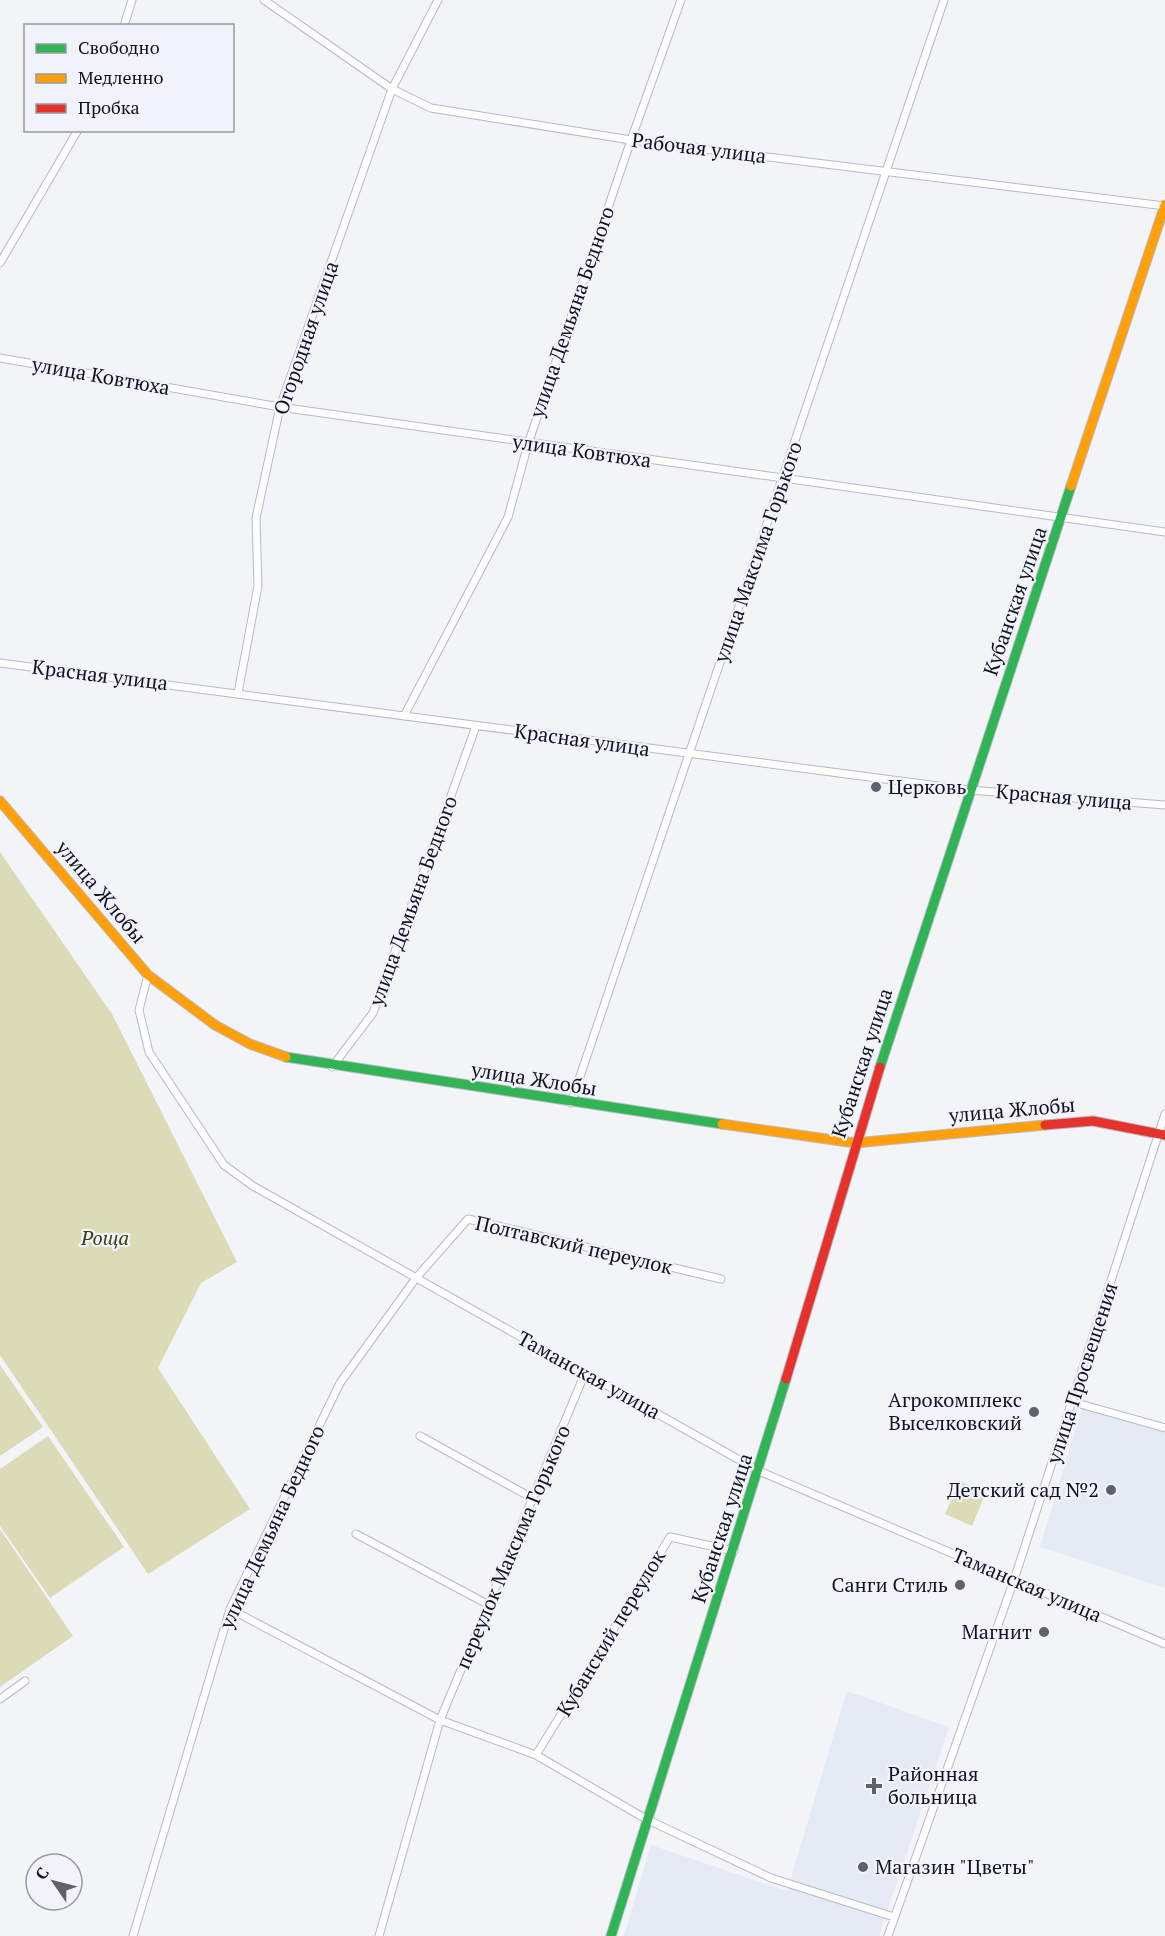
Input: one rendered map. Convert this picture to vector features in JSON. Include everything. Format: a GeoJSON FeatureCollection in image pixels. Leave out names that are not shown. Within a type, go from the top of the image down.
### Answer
{"type":"FeatureCollection","features":[{"type":"Feature","properties":{"kind":"street"},"geometry":{"type":"LineString","coordinates":[[125,24],[132,0]]}},
{"type":"Feature","properties":{"kind":"street","name":"Рабочая улица"},"geometry":{"type":"LineString","coordinates":[[264,0],[392,89],[431,108],[631,140],[1165,206]]}},
{"type":"Feature","properties":{"kind":"street","name":"Огородная улица"},"geometry":{"type":"LineString","coordinates":[[238,693],[258,585],[256,518],[280,408],[392,89],[438,0]]}},
{"type":"Feature","properties":{"kind":"street","name":"улица Демьяна Бедного"},"geometry":{"type":"LineString","coordinates":[[404,716],[508,517],[528,444],[681,0]]}},
{"type":"Feature","properties":{"kind":"street","name":"улица Максима Горького"},"geometry":{"type":"LineString","coordinates":[[571,1103],[888,172],[944,0]]}},
{"type":"Feature","properties":{"kind":"street"},"geometry":{"type":"LineString","coordinates":[[0,263],[77,132]]}},
{"type":"Feature","properties":{"kind":"street","name":"Кубанская улица"},"geometry":{"type":"LineString","coordinates":[[611,1936],[646,1819],[759,1471],[855,1143],[969,790],[1063,517],[1165,206]]}},
{"type":"Feature","properties":{"kind":"street","name":"улица Ковтюха"},"geometry":{"type":"LineString","coordinates":[[0,358],[280,408],[1165,532]]}},
{"type":"Feature","properties":{"kind":"street","name":"Красная улица"},"geometry":{"type":"LineString","coordinates":[[0,663],[969,790],[1165,805]]}},
{"type":"Feature","properties":{"kind":"street","name":"улица Демьяна Бедного"},"geometry":{"type":"LineString","coordinates":[[332,1067],[373,1014],[476,726]]}},
{"type":"Feature","properties":{"kind":"street","name":"улица Жлобы"},"geometry":{"type":"LineString","coordinates":[[0,801],[148,975],[215,1025],[250,1044],[291,1059],[571,1103],[855,1143],[1093,1121],[1162,1134]]}},
{"type":"Feature","properties":{"kind":"street","name":"Таманская улица"},"geometry":{"type":"LineString","coordinates":[[148,975],[139,1010],[149,1052],[225,1165],[253,1186],[759,1471],[1165,1644]]}},
{"type":"Feature","properties":{"kind":"street","name":"улица Просвещения"},"geometry":{"type":"LineString","coordinates":[[888,1936],[1014,1580],[1162,1134],[1165,1114]]}},
{"type":"Feature","properties":{"kind":"street","name":"Полтавский переулок"},"geometry":{"type":"LineString","coordinates":[[416,1278],[468,1219],[721,1279]]}},
{"type":"Feature","properties":{"kind":"street","name":"улица Демьяна Бедного"},"geometry":{"type":"LineString","coordinates":[[133,1936],[230,1610],[340,1383],[416,1278]]}},
{"type":"Feature","properties":{"kind":"street","name":"переулок Максима Горького"},"geometry":{"type":"LineString","coordinates":[[440,1720],[585,1373]]}},
{"type":"Feature","properties":{"kind":"street"},"geometry":{"type":"LineString","coordinates":[[1073,1402],[1165,1428]]}},
{"type":"Feature","properties":{"kind":"street"},"geometry":{"type":"LineString","coordinates":[[420,1436],[534,1499]]}},
{"type":"Feature","properties":{"kind":"street"},"geometry":{"type":"LineString","coordinates":[[356,1534],[489,1605]]}},
{"type":"Feature","properties":{"kind":"street","name":"Кубанский переулок"},"geometry":{"type":"LineString","coordinates":[[536,1755],[670,1537],[734,1551]]}},
{"type":"Feature","properties":{"kind":"street"},"geometry":{"type":"LineString","coordinates":[[230,1610],[440,1720],[536,1755],[646,1819],[771,1878],[894,1917]]}},
{"type":"Feature","properties":{"kind":"street"},"geometry":{"type":"LineString","coordinates":[[0,1700],[26,1682]]}},
{"type":"Feature","properties":{"kind":"street"},"geometry":{"type":"LineString","coordinates":[[379,1936],[440,1720]]}},
{"type":"Feature","properties":{"kind":"shaded area","name":"Детский сад №2"},"geometry":{"type":"Polygon","coordinates":[[[1082,1408],[1165,1433],[1165,1588],[1040,1547],[1082,1408]]]}},
{"type":"Feature","properties":{"kind":"shaded area","name":"Районная больница"},"geometry":{"type":"Polygon","coordinates":[[[847,1691],[949,1727],[879,1936],[624,1936],[651,1845],[787,1891],[847,1691]]]}},
{"type":"Feature","properties":{"kind":"green space","name":"Роща"},"geometry":{"type":"Polygon","coordinates":[[[0,852],[112,1014],[237,1262],[201,1283],[158,1368],[250,1509],[148,1574],[0,1355],[0,852]]]}},
{"type":"Feature","properties":{"kind":"green space"},"geometry":{"type":"Polygon","coordinates":[[[0,1365],[43,1427],[0,1456],[0,1365]]]}},
{"type":"Feature","properties":{"kind":"green space"},"geometry":{"type":"Polygon","coordinates":[[[48,1436],[124,1547],[50,1598],[0,1526],[0,1469],[48,1436]]]}},
{"type":"Feature","properties":{"kind":"green space"},"geometry":{"type":"Polygon","coordinates":[[[959,1481],[986,1492],[972,1526],[945,1514],[959,1481]]]}},
{"type":"Feature","properties":{"kind":"green space"},"geometry":{"type":"Polygon","coordinates":[[[0,1529],[73,1636],[0,1687],[0,1529]]]}},
{"type":"Feature","properties":{"kind":"traffic: fast"},"geometry":{"type":"LineString","coordinates":[[880,1067],[1071,486]]}},
{"type":"Feature","properties":{"kind":"traffic: fast"},"geometry":{"type":"LineString","coordinates":[[286,1057],[722,1124]]}},
{"type":"Feature","properties":{"kind":"traffic: fast"},"geometry":{"type":"LineString","coordinates":[[611,1936],[786,1379]]}},
{"type":"Feature","properties":{"kind":"traffic: slow"},"geometry":{"type":"LineString","coordinates":[[1071,486],[1165,205]]}},
{"type":"Feature","properties":{"kind":"traffic: slow"},"geometry":{"type":"LineString","coordinates":[[0,801],[148,975],[215,1025],[250,1044],[286,1057]]}},
{"type":"Feature","properties":{"kind":"traffic: slow"},"geometry":{"type":"LineString","coordinates":[[722,1124],[855,1143],[1045,1125]]}},
{"type":"Feature","properties":{"kind":"traffic: jam"},"geometry":{"type":"LineString","coordinates":[[786,1379],[880,1067]]}},
{"type":"Feature","properties":{"kind":"traffic: jam"},"geometry":{"type":"LineString","coordinates":[[1045,1125],[1093,1121],[1165,1135]]}},
{"type":"Feature","properties":{"kind":"place","name":"Церковь"},"geometry":{"type":"Point","coordinates":[876,787]}},
{"type":"Feature","properties":{"kind":"place","name":"Агрокомплекс Выселковский"},"geometry":{"type":"Point","coordinates":[1034,1412]}},
{"type":"Feature","properties":{"kind":"place","name":"Детский сад №2"},"geometry":{"type":"Point","coordinates":[1111,1490]}},
{"type":"Feature","properties":{"kind":"place","name":"Санги Стиль"},"geometry":{"type":"Point","coordinates":[960,1585]}},
{"type":"Feature","properties":{"kind":"place","name":"Магнит"},"geometry":{"type":"Point","coordinates":[1044,1632]}},
{"type":"Feature","properties":{"kind":"place","name":"Районная больница"},"geometry":{"type":"Point","coordinates":[874,1786]}},
{"type":"Feature","properties":{"kind":"place","name":"Магазин \"Цветы\""},"geometry":{"type":"Point","coordinates":[863,1867]}}]}
